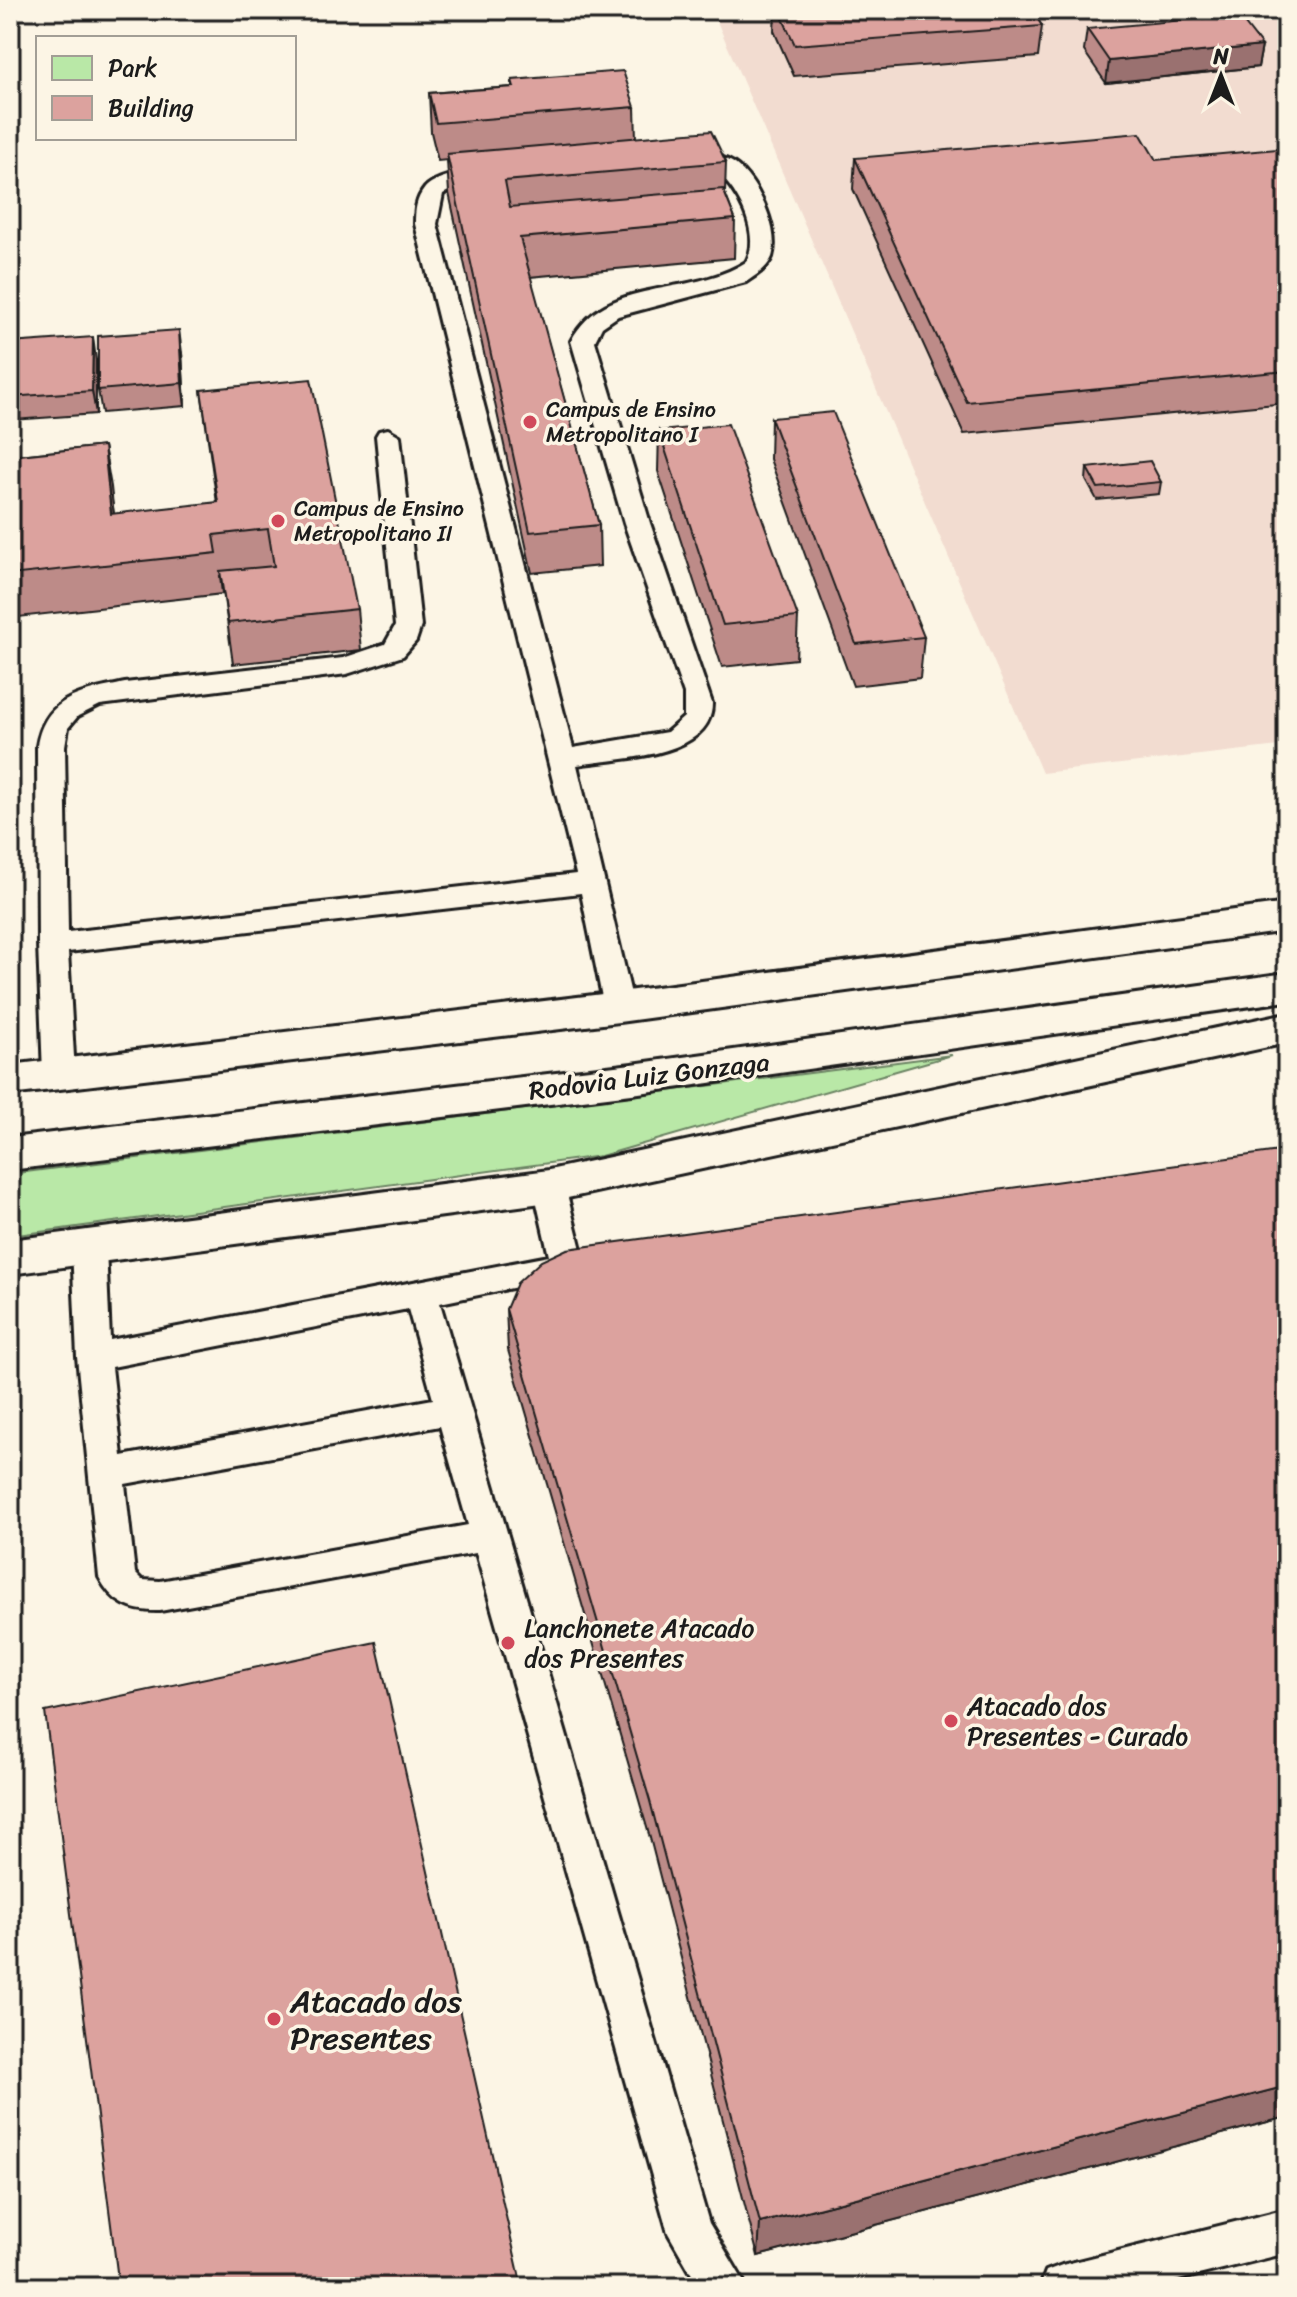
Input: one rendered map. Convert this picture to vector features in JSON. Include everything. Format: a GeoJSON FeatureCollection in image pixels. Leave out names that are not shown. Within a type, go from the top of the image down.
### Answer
{"type":"FeatureCollection","features":[{"type":"Feature","properties":{"kind":"highway"},"geometry":{"type":"LineString","coordinates":[[10,1080],[619,1007],[1287,917]]}},
{"type":"Feature","properties":{"kind":"highway","name":"Rodovia Luiz Gonzaga"},"geometry":{"type":"LineString","coordinates":[[10,1154],[632,1079],[1287,987]]}},
{"type":"Feature","properties":{"kind":"highway"},"geometry":{"type":"LineString","coordinates":[[10,1257],[549,1186],[1287,1028]]}},
{"type":"Feature","properties":{"kind":"lane"},"geometry":{"type":"LineString","coordinates":[[563,759],[675,739],[688,732],[699,719],[700,702],[695,685],[637,523],[583,341],[586,327],[598,317],[620,307],[735,278],[755,267],[763,255],[765,240],[734,173],[722,165],[692,161],[655,164]]}},
{"type":"Feature","properties":{"kind":"lane"},"geometry":{"type":"LineString","coordinates":[[518,175],[472,178],[441,185],[426,196],[425,207],[593,882],[619,1007]]}},
{"type":"Feature","properties":{"kind":"lane"},"geometry":{"type":"LineString","coordinates":[[59,1074],[53,944],[51,746],[54,727],[68,710],[125,691],[347,666],[381,657],[403,641],[408,626],[407,603],[388,436]]}},
{"type":"Feature","properties":{"kind":"lane"},"geometry":{"type":"LineString","coordinates":[[53,944],[593,882]]}},
{"type":"Feature","properties":{"kind":"lane"},"geometry":{"type":"LineString","coordinates":[[94,1357],[584,1263],[549,1186]]}},
{"type":"Feature","properties":{"kind":"lane"},"geometry":{"type":"LineString","coordinates":[[89,1248],[104,1474],[117,1577],[124,1589],[138,1597],[160,1596],[489,1536]]}},
{"type":"Feature","properties":{"kind":"lane"},"geometry":{"type":"LineString","coordinates":[[421,1296],[690,2233],[725,2287]]}},
{"type":"Feature","properties":{"kind":"lane"},"geometry":{"type":"LineString","coordinates":[[104,1474],[455,1409]]}},
{"type":"Feature","properties":{"kind":"lane"},"geometry":{"type":"LineString","coordinates":[[1062,2287],[1287,2231]]}},
{"type":"Feature","properties":{"kind":"shaded area"},"geometry":{"type":"Polygon","coordinates":[[[712,10],[1287,10],[1287,745],[1042,773],[712,10]]]}},
{"type":"Feature","properties":{"kind":"green space"},"geometry":{"type":"Polygon","coordinates":[[[952,1055],[601,1156],[10,1236],[10,1174],[952,1055]]]}},
{"type":"Feature","properties":{"kind":"building"},"geometry":{"type":"Polygon","coordinates":[[[779,10],[1032,10],[1042,26],[795,45],[779,10]]]}},
{"type":"Feature","properties":{"kind":"building"},"geometry":{"type":"Polygon","coordinates":[[[1238,15],[1262,46],[1109,61],[1087,29],[1238,15]]]}},
{"type":"Feature","properties":{"kind":"building"},"geometry":{"type":"Polygon","coordinates":[[[623,71],[635,107],[436,123],[429,93],[514,87],[512,80],[623,71]]]}},
{"type":"Feature","properties":{"kind":"building"},"geometry":{"type":"Polygon","coordinates":[[[711,131],[726,162],[505,181],[510,207],[723,189],[735,219],[520,238],[599,525],[530,532],[447,154],[711,131]]]}},
{"type":"Feature","properties":{"kind":"building"},"geometry":{"type":"Polygon","coordinates":[[[1140,133],[1156,160],[1277,149],[1287,165],[1287,371],[967,402],[855,158],[1140,133]]]}},
{"type":"Feature","properties":{"kind":"building"},"geometry":{"type":"Polygon","coordinates":[[[179,330],[182,383],[98,390],[98,336],[179,330]]]}},
{"type":"Feature","properties":{"kind":"building"},"geometry":{"type":"Polygon","coordinates":[[[93,337],[92,391],[10,397],[10,343],[93,337]]]}},
{"type":"Feature","properties":{"kind":"building","name":"Campus de Ensino Metropolitano II"},"geometry":{"type":"Polygon","coordinates":[[[311,379],[357,609],[228,623],[220,571],[274,566],[268,529],[214,535],[217,553],[10,575],[10,456],[104,446],[111,514],[218,502],[201,390],[311,379]]]}},
{"type":"Feature","properties":{"kind":"building","name":"Campus de Ensino Metropolitano I"},"geometry":{"type":"Polygon","coordinates":[[[833,412],[924,637],[856,644],[771,418],[833,412]]]}},
{"type":"Feature","properties":{"kind":"building","name":"Campus de Ensino Metropolitano I"},"geometry":{"type":"Polygon","coordinates":[[[728,424],[798,617],[723,625],[659,431],[728,424]]]}},
{"type":"Feature","properties":{"kind":"building"},"geometry":{"type":"Polygon","coordinates":[[[1150,461],[1161,482],[1098,488],[1087,468],[1150,461]]]}},
{"type":"Feature","properties":{"kind":"building","name":"Atacado dos Presentes - Curado"},"geometry":{"type":"Polygon","coordinates":[[[1287,1150],[1287,2086],[760,2223],[650,1801],[506,1309],[517,1283],[541,1261],[567,1249],[1287,1150]]]}},
{"type":"Feature","properties":{"kind":"building","name":"Atacado dos Presentes"},"geometry":{"type":"Polygon","coordinates":[[[376,1642],[522,2287],[119,2287],[45,1712],[376,1642]]]}},
{"type":"Feature","properties":{"kind":"place","name":"Campus de Ensino Metropolitano I"},"geometry":{"type":"Point","coordinates":[530,422]}},
{"type":"Feature","properties":{"kind":"place","name":"Campus de Ensino Metropolitano II"},"geometry":{"type":"Point","coordinates":[278,521]}},
{"type":"Feature","properties":{"kind":"place","name":"Lanchonete Atacado dos Presentes"},"geometry":{"type":"Point","coordinates":[508,1643]}},
{"type":"Feature","properties":{"kind":"place","name":"Atacado dos Presentes - Curado"},"geometry":{"type":"Point","coordinates":[951,1721]}},
{"type":"Feature","properties":{"kind":"place","name":"Atacado dos Presentes"},"geometry":{"type":"Point","coordinates":[274,2019]}}]}
